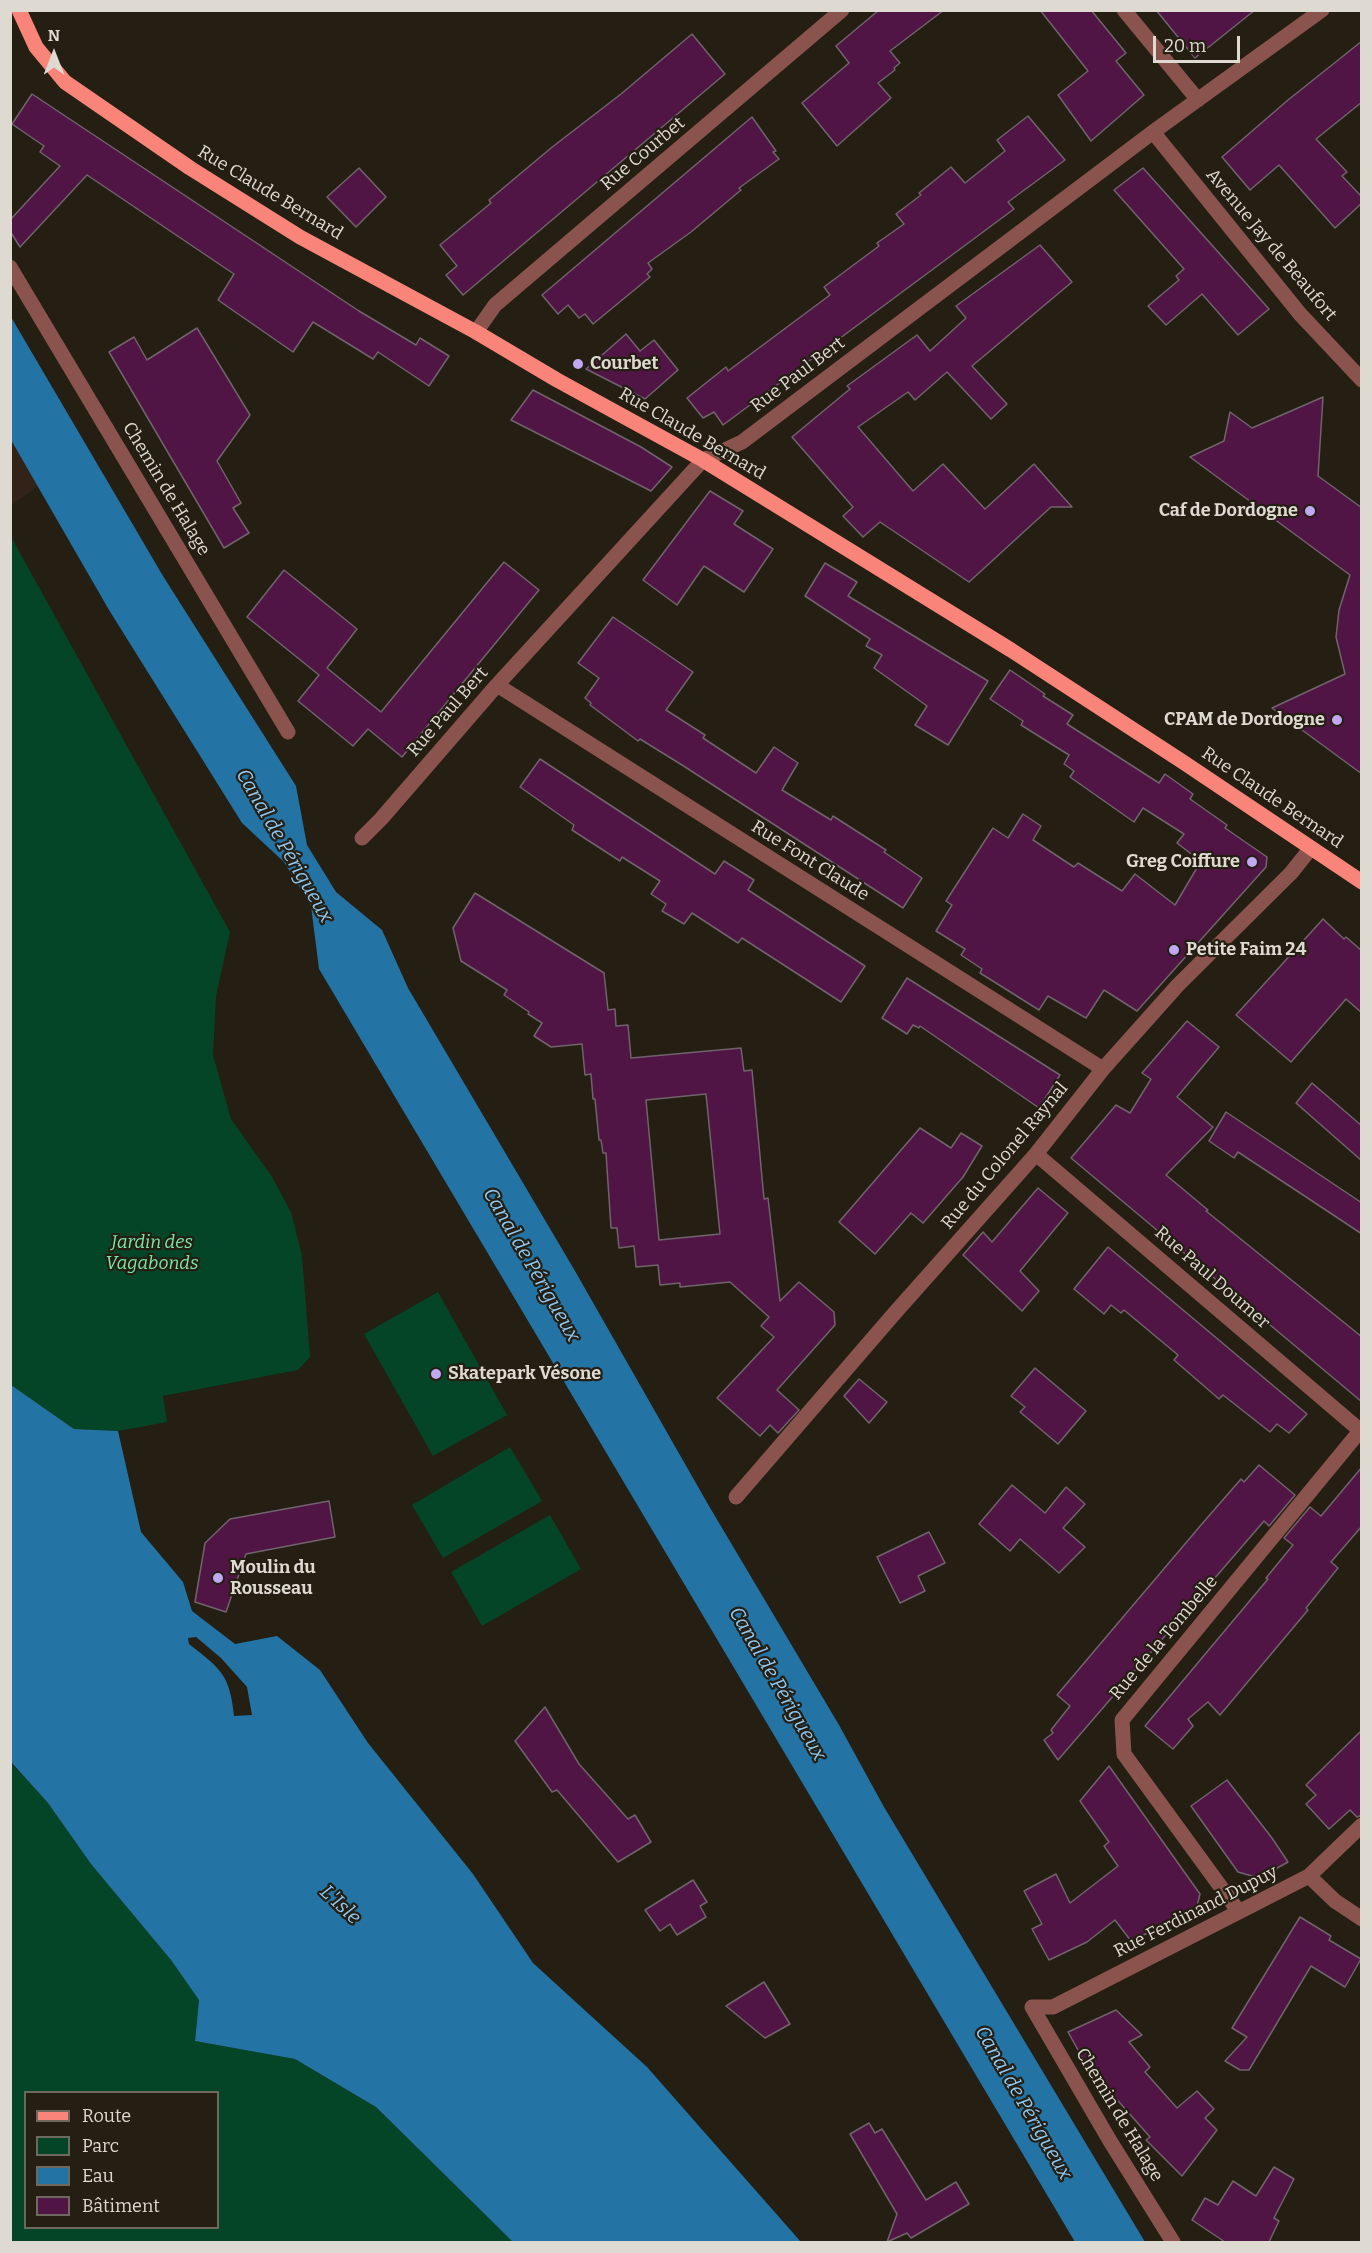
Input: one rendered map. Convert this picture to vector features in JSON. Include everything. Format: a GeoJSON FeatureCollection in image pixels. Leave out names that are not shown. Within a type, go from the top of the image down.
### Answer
{"type":"FeatureCollection","features":[{"type":"Feature","properties":{"kind":"main road","name":"Rue Claude Bernard"},"geometry":{"type":"LineString","coordinates":[[19,10],[44,59],[77,92],[257,211],[702,460],[1011,650],[1362,882]]}},
{"type":"Feature","properties":{"kind":"street","name":"Rue Courbet"},"geometry":{"type":"LineString","coordinates":[[476,332],[495,305],[842,10]]}},
{"type":"Feature","properties":{"kind":"street"},"geometry":{"type":"LineString","coordinates":[[1124,10],[1198,100]]}},
{"type":"Feature","properties":{"kind":"street","name":"Rue Paul Bert"},"geometry":{"type":"LineString","coordinates":[[362,838],[497,685],[702,460],[742,442],[1153,132],[1322,10]]}},
{"type":"Feature","properties":{"kind":"street","name":"Avenue Jay de Beaufort"},"geometry":{"type":"LineString","coordinates":[[1153,132],[1300,314],[1362,380]]}},
{"type":"Feature","properties":{"kind":"street","name":"Chemin de Halage"},"geometry":{"type":"LineString","coordinates":[[10,267],[288,732]]}},
{"type":"Feature","properties":{"kind":"street","name":"Rue Font Claude"},"geometry":{"type":"LineString","coordinates":[[497,685],[1102,1069]]}},
{"type":"Feature","properties":{"kind":"street","name":"Rue du Colonel Raynal"},"geometry":{"type":"LineString","coordinates":[[736,1497],[1036,1154],[1102,1069],[1178,985],[1291,873],[1311,848]]}},
{"type":"Feature","properties":{"kind":"street","name":"Rue Paul Doumer"},"geometry":{"type":"LineString","coordinates":[[1036,1154],[1361,1432]]}},
{"type":"Feature","properties":{"kind":"street","name":"Rue de la Tombelle"},"geometry":{"type":"LineString","coordinates":[[1239,1912],[1124,1754],[1122,1720],[1361,1432]]}},
{"type":"Feature","properties":{"kind":"street","name":"Rue Ferdinand Dupuy"},"geometry":{"type":"LineString","coordinates":[[1032,2007],[1053,2007],[1309,1876],[1362,1825]]}},
{"type":"Feature","properties":{"kind":"street"},"geometry":{"type":"LineString","coordinates":[[1309,1876],[1335,1901],[1362,1919]]}},
{"type":"Feature","properties":{"kind":"street","name":"Chemin de Halage"},"geometry":{"type":"LineString","coordinates":[[1032,2007],[1110,2141],[1173,2242]]}},
{"type":"Feature","properties":{"kind":"shaded area"},"geometry":{"type":"Polygon","coordinates":[[[11,440],[38,486],[10,506],[11,440]]]}},
{"type":"Feature","properties":{"kind":"green space","name":"Jardin des Vagabonds"},"geometry":{"type":"Polygon","coordinates":[[[10,535],[230,932],[216,996],[213,1055],[231,1119],[272,1177],[291,1212],[302,1256],[310,1357],[298,1370],[163,1396],[167,1422],[118,1431],[74,1429],[11,1385],[10,535]]]}},
{"type":"Feature","properties":{"kind":"green space","name":"Skatepark Vésone"},"geometry":{"type":"Polygon","coordinates":[[[438,1292],[507,1415],[433,1456],[364,1334],[438,1292]]]}},
{"type":"Feature","properties":{"kind":"green space"},"geometry":{"type":"Polygon","coordinates":[[[510,1447],[542,1501],[443,1558],[412,1505],[510,1447]]]}},
{"type":"Feature","properties":{"kind":"green space"},"geometry":{"type":"Polygon","coordinates":[[[550,1515],[581,1569],[482,1626],[451,1572],[550,1515]]]}},
{"type":"Feature","properties":{"kind":"green space"},"geometry":{"type":"Polygon","coordinates":[[[10,1762],[48,1803],[91,1864],[171,1960],[199,2000],[195,2041],[295,2059],[376,2107],[513,2242],[11,2242],[10,1762]]]}},
{"type":"Feature","properties":{"kind":"water","name":"Canal de Périgueux"},"geometry":{"type":"Polygon","coordinates":[[[11,317],[163,576],[296,786],[307,845],[336,892],[382,930],[408,988],[839,1725],[884,1807],[1145,2242],[1075,2242],[319,969],[311,906],[284,862],[242,823],[109,610],[11,440],[11,317]]]}},
{"type":"Feature","properties":{"kind":"water","name":"L'Isle"},"geometry":{"type":"Polygon","coordinates":[[[11,1385],[74,1429],[118,1431],[141,1532],[183,1582],[192,1611],[235,1644],[277,1636],[320,1670],[368,1743],[473,1874],[533,1963],[647,2067],[801,2242],[513,2242],[376,2107],[295,2059],[195,2041],[199,2000],[171,1960],[91,1864],[48,1803],[11,1762],[11,1385]],[[196,1637],[188,1638],[189,1644],[222,1674],[230,1691],[234,1716],[252,1715],[247,1687],[221,1658],[196,1637]]]}},
{"type":"Feature","properties":{"kind":"building"},"geometry":{"type":"Polygon","coordinates":[[[879,10],[944,10],[890,51],[900,63],[894,68],[895,70],[878,83],[891,98],[837,146],[802,103],[849,63],[836,46],[879,10]]]}},
{"type":"Feature","properties":{"kind":"building"},"geometry":{"type":"Polygon","coordinates":[[[1040,10],[1091,10],[1126,53],[1116,61],[1144,95],[1091,141],[1058,95],[1088,71],[1040,10]]]}},
{"type":"Feature","properties":{"kind":"building"},"geometry":{"type":"Polygon","coordinates":[[[1156,10],[1255,10],[1195,58],[1156,10]]]}},
{"type":"Feature","properties":{"kind":"building"},"geometry":{"type":"Polygon","coordinates":[[[692,34],[725,74],[463,295],[446,275],[457,266],[440,245],[491,203],[489,200],[551,148],[621,94],[692,34]]]}},
{"type":"Feature","properties":{"kind":"building"},"geometry":{"type":"Polygon","coordinates":[[[1362,41],[1362,102],[1316,139],[1347,172],[1342,176],[1362,197],[1362,203],[1335,228],[1279,165],[1250,190],[1222,157],[1362,41]]]}},
{"type":"Feature","properties":{"kind":"building"},"geometry":{"type":"Polygon","coordinates":[[[32,94],[359,311],[416,345],[420,338],[449,356],[429,386],[378,352],[373,359],[313,322],[293,352],[218,300],[234,274],[87,175],[20,247],[10,231],[10,220],[60,166],[40,152],[44,146],[12,124],[32,94]]]}},
{"type":"Feature","properties":{"kind":"building"},"geometry":{"type":"Polygon","coordinates":[[[1028,116],[1065,160],[1008,202],[1014,209],[723,425],[714,412],[703,418],[687,398],[726,367],[728,371],[830,295],[824,287],[879,246],[877,243],[904,224],[896,214],[951,167],[965,183],[1005,151],[997,140],[1028,116]]]}},
{"type":"Feature","properties":{"kind":"building"},"geometry":{"type":"Polygon","coordinates":[[[752,117],[776,151],[773,152],[779,159],[739,188],[741,190],[691,232],[648,263],[652,269],[647,274],[650,277],[593,324],[585,314],[579,318],[568,305],[558,314],[542,295],[752,117]]]}},
{"type":"Feature","properties":{"kind":"building"},"geometry":{"type":"Polygon","coordinates":[[[359,168],[386,197],[356,227],[327,197],[359,168]]]}},
{"type":"Feature","properties":{"kind":"building"},"geometry":{"type":"Polygon","coordinates":[[[1143,168],[1269,309],[1238,335],[1202,294],[1166,325],[1148,306],[1179,280],[1176,276],[1184,269],[1114,190],[1143,168]]]}},
{"type":"Feature","properties":{"kind":"building"},"geometry":{"type":"Polygon","coordinates":[[[1040,245],[1072,282],[972,366],[1007,404],[991,419],[947,372],[915,400],[908,392],[858,427],[913,491],[943,464],[985,509],[1034,464],[1072,507],[1051,507],[969,582],[880,522],[863,537],[843,516],[853,507],[792,437],[850,389],[847,386],[917,335],[930,351],[966,318],[956,306],[1040,245]]]}},
{"type":"Feature","properties":{"kind":"building"},"geometry":{"type":"Polygon","coordinates":[[[197,328],[250,415],[217,461],[241,503],[233,508],[249,533],[224,548],[109,352],[134,337],[147,360],[197,328]]]}},
{"type":"Feature","properties":{"kind":"building"},"geometry":{"type":"Polygon","coordinates":[[[626,334],[640,351],[654,340],[678,370],[645,399],[586,369],[626,334]]]}},
{"type":"Feature","properties":{"kind":"building"},"geometry":{"type":"Polygon","coordinates":[[[533,390],[641,447],[672,467],[651,491],[511,420],[533,390]]]}},
{"type":"Feature","properties":{"kind":"building"},"geometry":{"type":"Polygon","coordinates":[[[1323,397],[1318,476],[1362,508],[1362,774],[1272,708],[1345,674],[1336,637],[1339,610],[1350,575],[1190,457],[1224,441],[1230,412],[1252,428],[1323,397]]]}},
{"type":"Feature","properties":{"kind":"building"},"geometry":{"type":"Polygon","coordinates":[[[710,491],[743,511],[734,524],[773,549],[744,592],[704,566],[677,605],[643,580],[710,491]]]}},
{"type":"Feature","properties":{"kind":"building"},"geometry":{"type":"Polygon","coordinates":[[[504,562],[539,590],[402,757],[368,729],[353,746],[298,701],[319,675],[247,617],[284,570],[357,629],[327,668],[381,712],[504,562]]]}},
{"type":"Feature","properties":{"kind":"building"},"geometry":{"type":"Polygon","coordinates":[[[825,563],[857,582],[848,596],[988,681],[948,745],[915,725],[927,706],[874,668],[882,655],[866,646],[870,639],[805,596],[825,563]]]}},
{"type":"Feature","properties":{"kind":"building"},"geometry":{"type":"Polygon","coordinates":[[[613,617],[693,672],[666,710],[705,735],[703,738],[756,773],[774,747],[798,763],[782,790],[831,820],[833,816],[886,850],[884,852],[922,878],[903,908],[682,765],[640,739],[638,741],[590,705],[591,703],[585,698],[599,678],[578,663],[613,617]]]}},
{"type":"Feature","properties":{"kind":"building"},"geometry":{"type":"Polygon","coordinates":[[[1010,670],[1045,694],[1043,696],[1073,715],[1067,724],[1159,783],[1165,774],[1193,794],[1190,799],[1227,825],[1225,828],[1267,857],[1266,867],[1137,1011],[1104,990],[1086,1018],[1048,996],[1039,1010],[980,973],[982,969],[961,955],[965,949],[936,931],[952,905],[946,901],[993,828],[1008,838],[1023,814],[1041,826],[1033,840],[1074,867],[1078,863],[1122,891],[1135,874],[1175,905],[1198,866],[1195,864],[1199,860],[1177,843],[1184,834],[1143,808],[1134,822],[1070,777],[1074,771],[1064,764],[1069,755],[1021,725],[1023,721],[990,699],[1010,670]]]}},
{"type":"Feature","properties":{"kind":"building"},"geometry":{"type":"Polygon","coordinates":[[[540,759],[715,874],[724,861],[754,880],[748,890],[865,966],[841,1002],[742,938],[738,943],[692,913],[684,924],[662,911],[666,904],[651,894],[660,881],[622,857],[620,861],[572,830],[574,825],[520,787],[540,759]]]}},
{"type":"Feature","properties":{"kind":"building"},"geometry":{"type":"Polygon","coordinates":[[[475,893],[604,973],[608,1010],[615,1009],[616,1026],[628,1025],[631,1058],[741,1048],[744,1071],[752,1070],[764,1199],[768,1198],[780,1301],[799,1282],[834,1312],[835,1325],[777,1390],[799,1410],[778,1433],[770,1425],[760,1436],[717,1398],[774,1337],[761,1326],[769,1317],[730,1282],[680,1287],[680,1283],[660,1285],[658,1265],[636,1267],[634,1246],[619,1248],[617,1228],[611,1228],[606,1153],[603,1153],[601,1140],[599,1140],[591,1074],[585,1075],[582,1044],[551,1047],[534,1036],[542,1023],[504,995],[507,990],[461,961],[453,928],[475,893]],[[706,1094],[646,1100],[659,1240],[720,1234],[706,1094]]]}},
{"type":"Feature","properties":{"kind":"building"},"geometry":{"type":"Polygon","coordinates":[[[1323,919],[1344,939],[1346,937],[1362,951],[1362,1013],[1346,999],[1291,1062],[1236,1015],[1323,919]]]}},
{"type":"Feature","properties":{"kind":"building"},"geometry":{"type":"Polygon","coordinates":[[[907,978],[1060,1075],[1039,1108],[920,1026],[919,1028],[913,1025],[907,1034],[882,1018],[907,978]]]}},
{"type":"Feature","properties":{"kind":"building"},"geometry":{"type":"Polygon","coordinates":[[[1187,1021],[1219,1047],[1177,1097],[1213,1127],[1166,1175],[1208,1210],[1206,1211],[1362,1337],[1362,1402],[1071,1158],[1116,1105],[1130,1113],[1151,1079],[1142,1073],[1187,1021]]]}},
{"type":"Feature","properties":{"kind":"building"},"geometry":{"type":"Polygon","coordinates":[[[1312,1083],[1362,1126],[1362,1161],[1296,1103],[1312,1083]]]}},
{"type":"Feature","properties":{"kind":"building"},"geometry":{"type":"Polygon","coordinates":[[[1226,1112],[1362,1203],[1362,1234],[1238,1152],[1234,1158],[1209,1141],[1226,1112]]]}},
{"type":"Feature","properties":{"kind":"building"},"geometry":{"type":"Polygon","coordinates":[[[920,1128],[951,1148],[961,1133],[982,1146],[963,1177],[923,1223],[911,1213],[875,1254],[839,1222],[920,1128]]]}},
{"type":"Feature","properties":{"kind":"building"},"geometry":{"type":"Polygon","coordinates":[[[1038,1188],[1068,1213],[1020,1271],[1039,1291],[1022,1311],[963,1255],[983,1232],[992,1242],[1038,1188]]]}},
{"type":"Feature","properties":{"kind":"building"},"geometry":{"type":"Polygon","coordinates":[[[1108,1247],[1307,1414],[1289,1433],[1277,1424],[1270,1432],[1223,1395],[1219,1399],[1174,1360],[1178,1355],[1124,1310],[1121,1313],[1111,1305],[1104,1314],[1074,1289],[1108,1247]]]}},
{"type":"Feature","properties":{"kind":"building"},"geometry":{"type":"Polygon","coordinates":[[[1035,1368],[1086,1411],[1058,1444],[1020,1412],[1025,1407],[1011,1396],[1035,1368]]]}},
{"type":"Feature","properties":{"kind":"building"},"geometry":{"type":"Polygon","coordinates":[[[859,1379],[887,1402],[869,1423],[844,1396],[859,1379]]]}},
{"type":"Feature","properties":{"kind":"building"},"geometry":{"type":"Polygon","coordinates":[[[1259,1465],[1295,1495],[1269,1526],[1264,1521],[1058,1760],[1044,1740],[1053,1733],[1051,1730],[1070,1706],[1057,1695],[1241,1479],[1244,1482],[1259,1465]]]}},
{"type":"Feature","properties":{"kind":"building"},"geometry":{"type":"Polygon","coordinates":[[[1362,1467],[1362,1526],[1331,1562],[1338,1568],[1306,1608],[1308,1610],[1220,1715],[1208,1702],[1188,1719],[1193,1726],[1173,1749],[1145,1726],[1268,1579],[1266,1578],[1293,1545],[1284,1538],[1310,1507],[1321,1516],[1362,1467]]]}},
{"type":"Feature","properties":{"kind":"building"},"geometry":{"type":"Polygon","coordinates":[[[1012,1485],[1045,1513],[1066,1487],[1085,1504],[1063,1528],[1085,1547],[1059,1573],[1020,1539],[1010,1551],[979,1524],[1012,1485]]]}},
{"type":"Feature","properties":{"kind":"building","name":"Moulin du Rousseau"},"geometry":{"type":"Polygon","coordinates":[[[329,1501],[335,1537],[246,1554],[226,1612],[195,1602],[205,1543],[230,1519],[329,1501]]]}},
{"type":"Feature","properties":{"kind":"building"},"geometry":{"type":"Polygon","coordinates":[[[929,1532],[945,1563],[918,1576],[925,1591],[900,1603],[877,1557],[929,1532]]]}},
{"type":"Feature","properties":{"kind":"building"},"geometry":{"type":"Polygon","coordinates":[[[545,1707],[579,1764],[628,1819],[635,1815],[651,1842],[618,1862],[557,1790],[552,1792],[515,1741],[545,1707]]]}},
{"type":"Feature","properties":{"kind":"building"},"geometry":{"type":"Polygon","coordinates":[[[1362,1730],[1362,1815],[1357,1817],[1350,1810],[1329,1829],[1306,1804],[1316,1795],[1306,1785],[1362,1730]]]}},
{"type":"Feature","properties":{"kind":"building"},"geometry":{"type":"Polygon","coordinates":[[[1109,1766],[1200,1894],[1196,1910],[1131,1941],[1115,1920],[1087,1942],[1049,1960],[1032,1929],[1042,1924],[1024,1891],[1056,1874],[1070,1903],[1118,1866],[1104,1846],[1109,1842],[1080,1801],[1109,1766]]]}},
{"type":"Feature","properties":{"kind":"building"},"geometry":{"type":"Polygon","coordinates":[[[1227,1780],[1288,1862],[1259,1878],[1238,1872],[1191,1806],[1227,1780]]]}},
{"type":"Feature","properties":{"kind":"building"},"geometry":{"type":"Polygon","coordinates":[[[693,1880],[707,1902],[700,1906],[706,1917],[677,1935],[670,1924],[660,1931],[645,1910],[693,1880]]]}},
{"type":"Feature","properties":{"kind":"building"},"geometry":{"type":"Polygon","coordinates":[[[1300,1917],[1331,1936],[1329,1940],[1361,1959],[1345,1987],[1311,1966],[1249,2070],[1240,2070],[1225,2061],[1247,2037],[1232,2028],[1300,1917]]]}},
{"type":"Feature","properties":{"kind":"building"},"geometry":{"type":"Polygon","coordinates":[[[764,1982],[790,2024],[765,2038],[726,2006],[764,1982]]]}},
{"type":"Feature","properties":{"kind":"building"},"geometry":{"type":"Polygon","coordinates":[[[1116,2010],[1142,2035],[1129,2042],[1150,2067],[1145,2072],[1177,2108],[1197,2091],[1214,2109],[1205,2118],[1217,2130],[1182,2176],[1146,2140],[1150,2137],[1105,2086],[1100,2089],[1068,2032],[1116,2010]]]}},
{"type":"Feature","properties":{"kind":"building"},"geometry":{"type":"Polygon","coordinates":[[[869,2123],[875,2133],[882,2129],[926,2200],[956,2182],[969,2204],[911,2238],[907,2233],[887,2242],[897,2214],[850,2134],[869,2123]]]}},
{"type":"Feature","properties":{"kind":"building"},"geometry":{"type":"Polygon","coordinates":[[[1274,2167],[1294,2179],[1274,2218],[1279,2221],[1269,2242],[1225,2242],[1192,2220],[1205,2198],[1218,2205],[1233,2181],[1256,2196],[1274,2167]]]}},
{"type":"Feature","properties":{"kind":"place","name":"Courbet"},"geometry":{"type":"Point","coordinates":[578,364]}},
{"type":"Feature","properties":{"kind":"place","name":"Caf de Dordogne"},"geometry":{"type":"Point","coordinates":[1310,511]}},
{"type":"Feature","properties":{"kind":"place","name":"CPAM de Dordogne"},"geometry":{"type":"Point","coordinates":[1337,720]}},
{"type":"Feature","properties":{"kind":"place","name":"Greg Coiffure"},"geometry":{"type":"Point","coordinates":[1252,862]}},
{"type":"Feature","properties":{"kind":"place","name":"Petite Faim 24"},"geometry":{"type":"Point","coordinates":[1174,950]}},
{"type":"Feature","properties":{"kind":"place","name":"Skatepark Vésone"},"geometry":{"type":"Point","coordinates":[436,1374]}},
{"type":"Feature","properties":{"kind":"place","name":"Moulin du Rousseau"},"geometry":{"type":"Point","coordinates":[218,1578]}}]}
